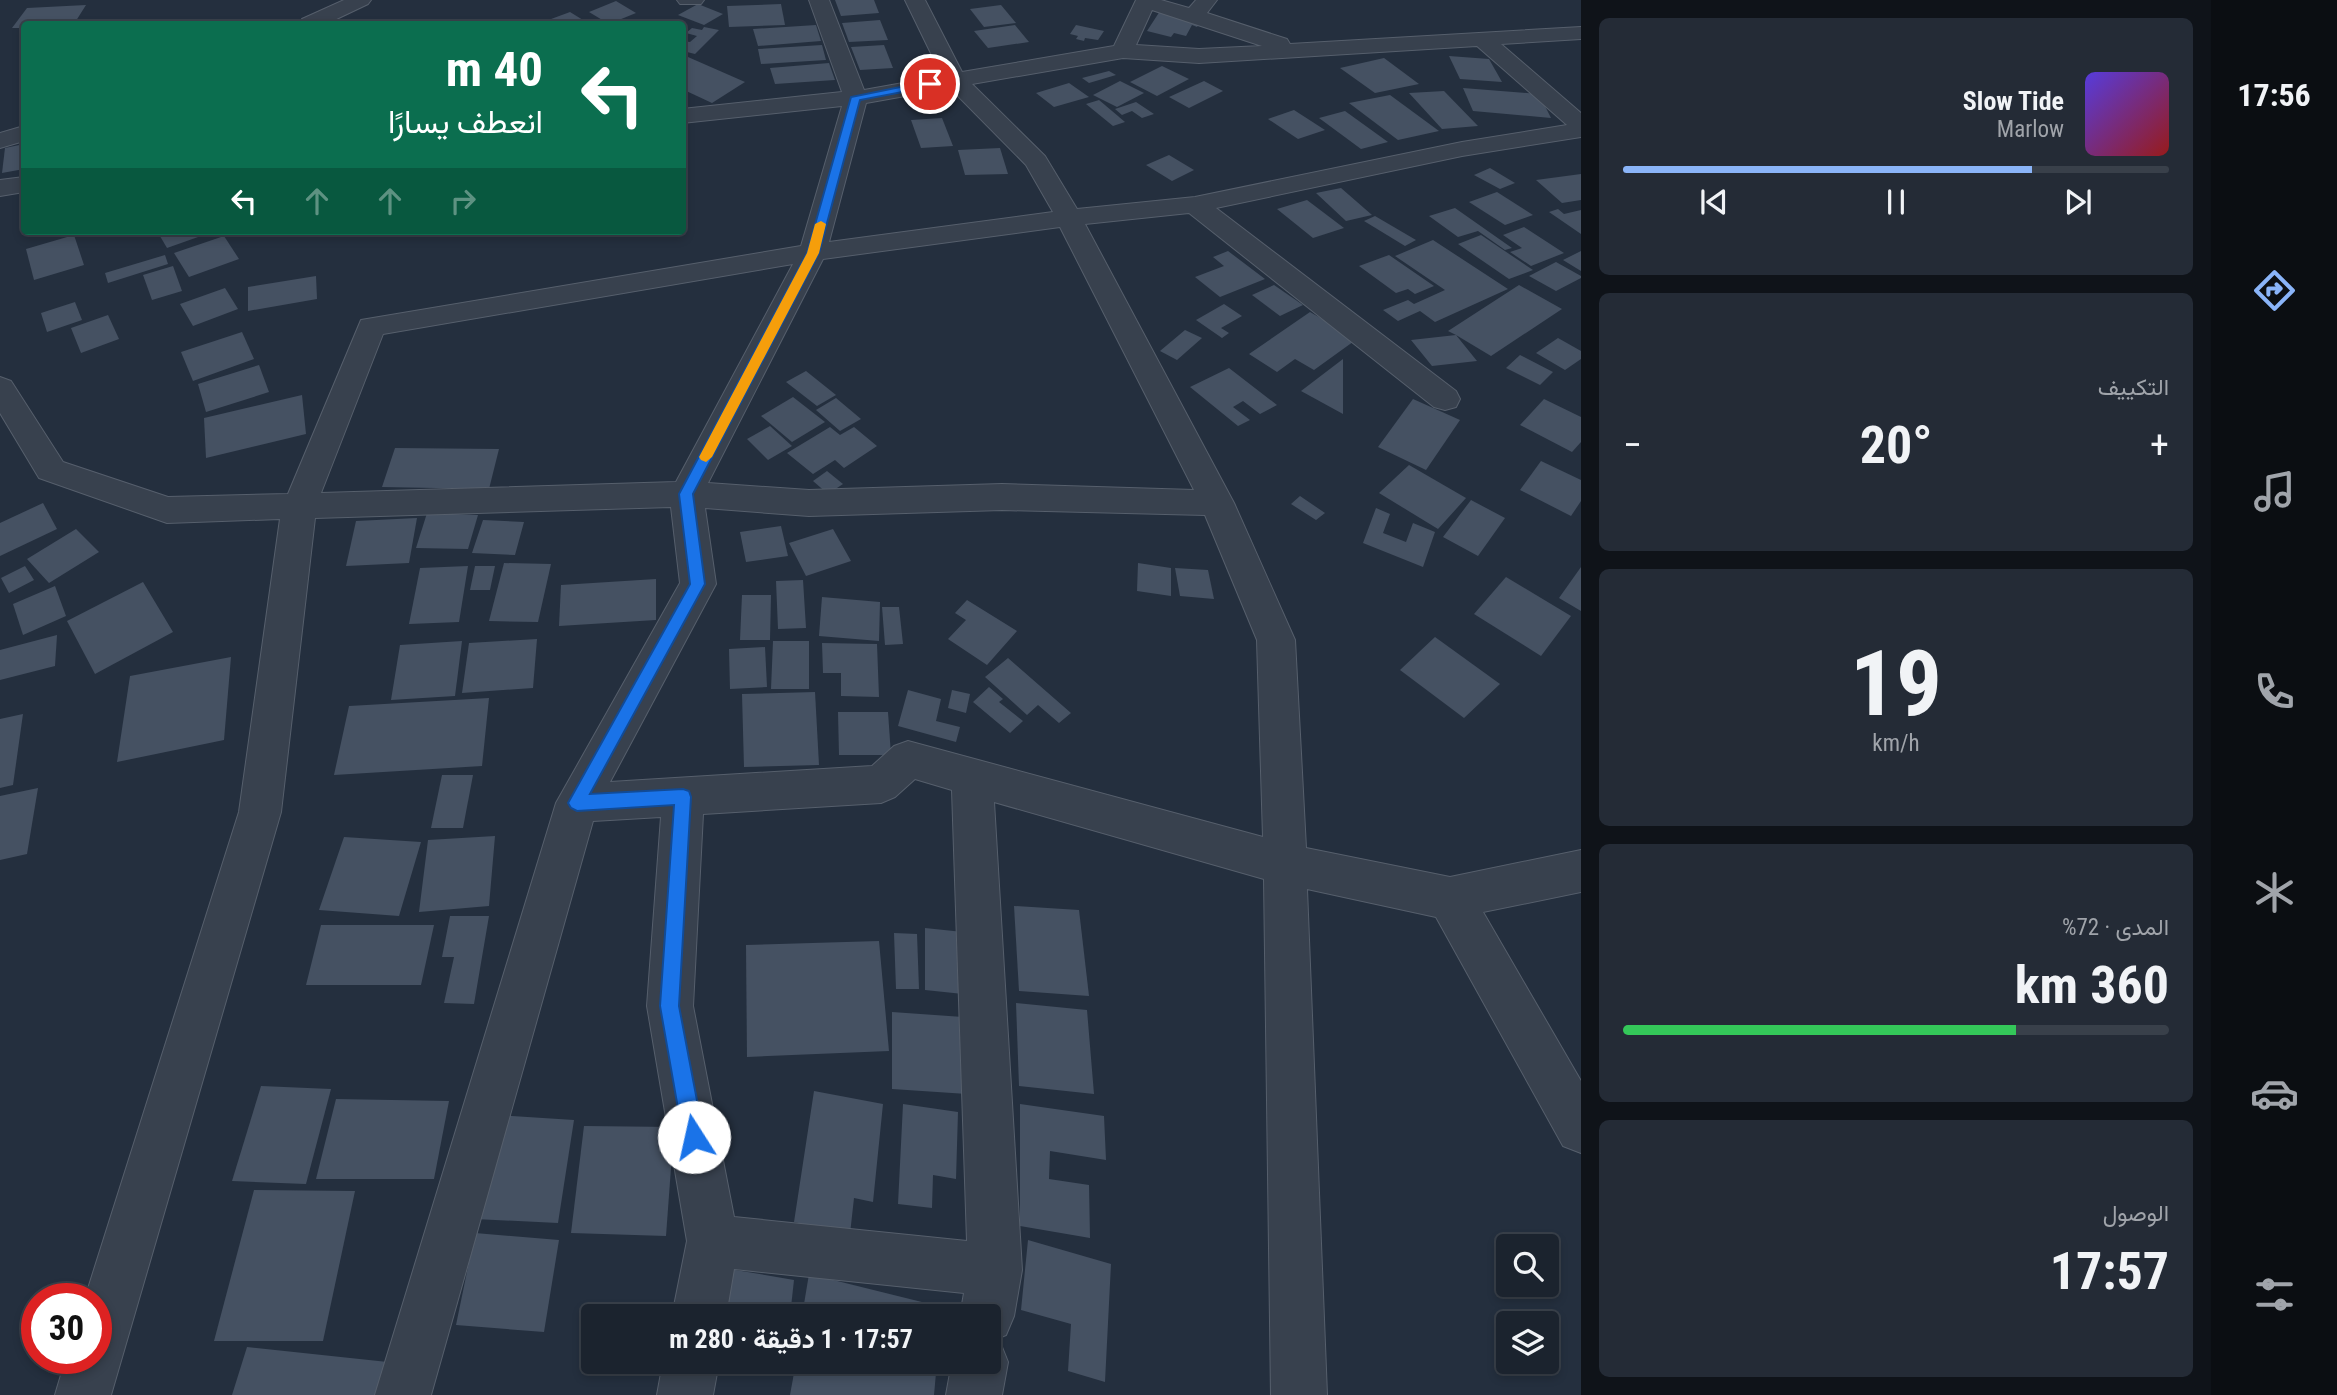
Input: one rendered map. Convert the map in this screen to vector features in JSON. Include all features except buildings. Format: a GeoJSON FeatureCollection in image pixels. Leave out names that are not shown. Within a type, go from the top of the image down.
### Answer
{"type":"FeatureCollection","features":[{"type":"Feature","properties":{"kind":"street"},"geometry":{"type":"LineString","coordinates":[[316,21],[361,0]]}},
{"type":"Feature","properties":{"kind":"street"},"geometry":{"type":"LineString","coordinates":[[687,0],[694,0]]}},
{"type":"Feature","properties":{"kind":"street"},"geometry":{"type":"LineString","coordinates":[[402,1395],[577,803],[698,584],[686,494],[813,253],[856,97],[818,0]]}},
{"type":"Feature","properties":{"kind":"street"},"geometry":{"type":"LineString","coordinates":[[915,0],[955,80],[1035,161],[1069,218],[1217,503],[1276,640],[1285,864],[1299,1395]]}},
{"type":"Feature","properties":{"kind":"street"},"geometry":{"type":"LineString","coordinates":[[1123,51],[1142,1],[1201,8],[1301,52]]}},
{"type":"Feature","properties":{"kind":"street"},"geometry":{"type":"LineString","coordinates":[[686,116],[856,97],[1123,51],[1199,56],[1301,52],[1581,33]]}},
{"type":"Feature","properties":{"kind":"street"},"geometry":{"type":"LineString","coordinates":[[1484,41],[1581,128]]}},
{"type":"Feature","properties":{"kind":"street"},"geometry":{"type":"LineString","coordinates":[[112,1299],[260,811],[299,507],[371,327],[813,253],[1069,218],[1195,205],[1462,149],[1581,128]]}},
{"type":"Feature","properties":{"kind":"street"},"geometry":{"type":"LineString","coordinates":[[0,141],[21,134]]}},
{"type":"Feature","properties":{"kind":"street"},"geometry":{"type":"LineString","coordinates":[[0,188],[21,185]]}},
{"type":"Feature","properties":{"kind":"street"},"geometry":{"type":"LineString","coordinates":[[1195,205],[1445,399]]}},
{"type":"Feature","properties":{"kind":"street"},"geometry":{"type":"LineString","coordinates":[[0,388],[51,470],[167,510],[686,494],[809,503],[1002,497],[1217,503]]}},
{"type":"Feature","properties":{"kind":"street"},"geometry":{"type":"LineString","coordinates":[[577,803],[881,784],[908,759],[1285,864],[1450,898],[1581,871]]}},
{"type":"Feature","properties":{"kind":"street"},"geometry":{"type":"LineString","coordinates":[[713,1241],[991,1293],[972,777]]}},
{"type":"Feature","properties":{"kind":"street"},"geometry":{"type":"LineString","coordinates":[[683,797],[670,1006],[713,1241],[701,1304]]}},
{"type":"Feature","properties":{"kind":"street"},"geometry":{"type":"LineString","coordinates":[[1450,898],[1581,1128]]}},
{"type":"Feature","properties":{"kind":"street"},"geometry":{"type":"LineString","coordinates":[[83,1395],[89,1374]]}},
{"type":"Feature","properties":{"kind":"street"},"geometry":{"type":"LineString","coordinates":[[685,1395],[689,1374]]}},
{"type":"Feature","properties":{"kind":"street"},"geometry":{"type":"LineString","coordinates":[[974,1395],[978,1374]]}},
{"type":"Feature","properties":{"kind":"slow traffic"},"geometry":{"type":"LineString","coordinates":[[706,457],[813,253],[821,224]]}},
{"type":"Feature","properties":{"kind":"route"},"geometry":{"type":"LineString","coordinates":[[694,1137],[670,1006],[683,797],[577,803],[698,584],[686,494],[813,253],[856,97],[930,84]]}}]}
